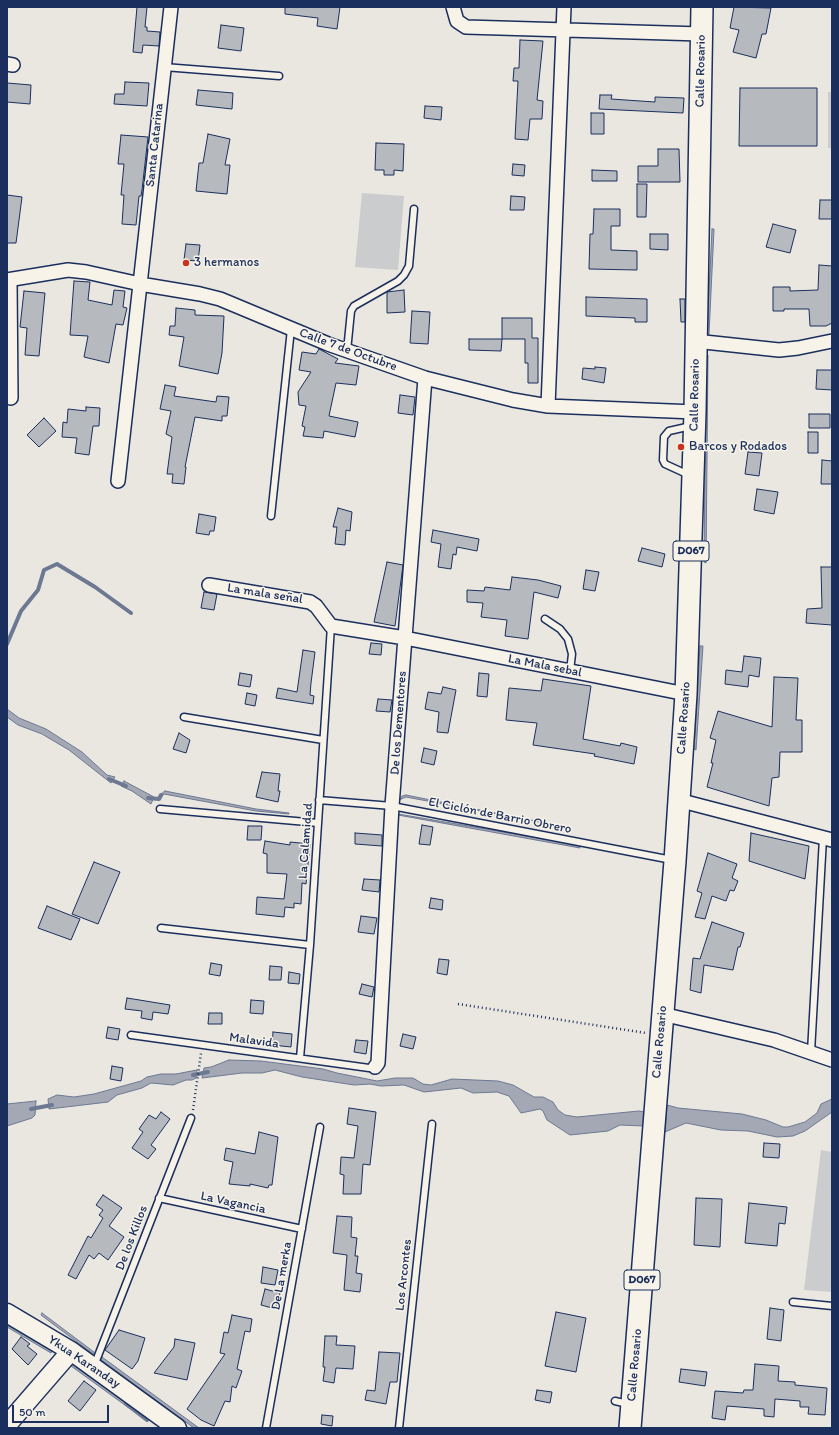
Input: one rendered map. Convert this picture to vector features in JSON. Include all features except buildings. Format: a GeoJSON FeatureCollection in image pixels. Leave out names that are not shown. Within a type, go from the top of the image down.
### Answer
{"type":"FeatureCollection","features":[{"type":"Feature","properties":{"kind":"main road","name":"Calle Rosario"},"geometry":{"type":"LineString","coordinates":[[630,1428],[623,1403],[653,1132],[675,861],[686,694],[693,476],[702,7]]}},
{"type":"Feature","properties":{"kind":"street","name":"Santa Catarina"},"geometry":{"type":"LineString","coordinates":[[118,481],[171,7]]}},
{"type":"Feature","properties":{"kind":"street"},"geometry":{"type":"LineString","coordinates":[[453,7],[457,21],[466,27],[701,34]]}},
{"type":"Feature","properties":{"kind":"street"},"geometry":{"type":"LineString","coordinates":[[548,406],[564,7]]}},
{"type":"Feature","properties":{"kind":"street","name":"Calle 7 de Octubre"},"geometry":{"type":"LineString","coordinates":[[8,280],[77,270],[140,284],[200,294],[220,299],[347,351],[425,378],[513,400],[548,406],[694,419]]}},
{"type":"Feature","properties":{"kind":"street"},"geometry":{"type":"LineString","coordinates":[[8,280],[11,398]]}},
{"type":"Feature","properties":{"kind":"street"},"geometry":{"type":"LineString","coordinates":[[696,341],[779,350],[798,348],[832,341]]}},
{"type":"Feature","properties":{"kind":"street","name":"De los Dementores"},"geometry":{"type":"LineString","coordinates":[[375,1067],[378,1063],[392,806],[425,378]]}},
{"type":"Feature","properties":{"kind":"street","name":"La mala señal"},"geometry":{"type":"LineString","coordinates":[[209,585],[304,599],[316,606],[331,626]]}},
{"type":"Feature","properties":{"kind":"street"},"geometry":{"type":"LineString","coordinates":[[331,626],[405,638]]}},
{"type":"Feature","properties":{"kind":"street","name":"La Mala sebal"},"geometry":{"type":"LineString","coordinates":[[405,638],[686,694]]}},
{"type":"Feature","properties":{"kind":"street"},"geometry":{"type":"LineString","coordinates":[[678,800],[827,839]]}},
{"type":"Feature","properties":{"kind":"street"},"geometry":{"type":"LineString","coordinates":[[662,1014],[774,1040],[832,1060]]}},
{"type":"Feature","properties":{"kind":"street","name":"Ykua Karanday"},"geometry":{"type":"LineString","coordinates":[[7,1313],[71,1351],[177,1428]]}},
{"type":"Feature","properties":{"kind":"street"},"geometry":{"type":"LineString","coordinates":[[7,1425],[71,1351]]}},
{"type":"Feature","properties":{"kind":"lane"},"geometry":{"type":"LineString","coordinates":[[164,67],[279,76]]}},
{"type":"Feature","properties":{"kind":"lane"},"geometry":{"type":"LineString","coordinates":[[347,351],[351,311],[354,306],[398,281],[404,276],[409,266],[414,209]]}},
{"type":"Feature","properties":{"kind":"lane"},"geometry":{"type":"LineString","coordinates":[[271,516],[291,329]]}},
{"type":"Feature","properties":{"kind":"lane"},"geometry":{"type":"LineString","coordinates":[[693,476],[665,464],[663,452],[665,433],[694,419]]}},
{"type":"Feature","properties":{"kind":"lane"},"geometry":{"type":"LineString","coordinates":[[545,619],[560,630],[568,639],[572,654],[570,670]]}},
{"type":"Feature","properties":{"kind":"lane","name":"La Calamidad"},"geometry":{"type":"LineString","coordinates":[[300,1058],[310,945],[331,626]]}},
{"type":"Feature","properties":{"kind":"lane"},"geometry":{"type":"LineString","coordinates":[[184,717],[324,740]]}},
{"type":"Feature","properties":{"kind":"lane","name":"El Ciclón de Barrio Obrero"},"geometry":{"type":"LineString","coordinates":[[319,800],[392,806],[675,861]]}},
{"type":"Feature","properties":{"kind":"lane"},"geometry":{"type":"LineString","coordinates":[[160,809],[318,823]]}},
{"type":"Feature","properties":{"kind":"lane"},"geometry":{"type":"LineString","coordinates":[[811,1052],[827,839]]}},
{"type":"Feature","properties":{"kind":"lane"},"geometry":{"type":"LineString","coordinates":[[161,928],[310,945]]}},
{"type":"Feature","properties":{"kind":"lane","name":"Malavida"},"geometry":{"type":"LineString","coordinates":[[131,1035],[369,1068],[375,1067]]}},
{"type":"Feature","properties":{"kind":"lane","name":"De los Killos"},"geometry":{"type":"LineString","coordinates":[[93,1367],[191,1118]]}},
{"type":"Feature","properties":{"kind":"lane","name":"Los Arcontes"},"geometry":{"type":"LineString","coordinates":[[399,1428],[432,1124]]}},
{"type":"Feature","properties":{"kind":"lane","name":"De La merka"},"geometry":{"type":"LineString","coordinates":[[266,1428],[320,1127]]}},
{"type":"Feature","properties":{"kind":"lane","name":"La Vagancia"},"geometry":{"type":"LineString","coordinates":[[159,1198],[302,1229]]}},
{"type":"Feature","properties":{"kind":"lane"},"geometry":{"type":"LineString","coordinates":[[793,1302],[832,1306]]}},
{"type":"Feature","properties":{"kind":"path"},"geometry":{"type":"LineString","coordinates":[[458,1004],[634,1032]]}},
{"type":"Feature","properties":{"kind":"path"},"geometry":{"type":"LineString","coordinates":[[191,1118],[200,1064]]}},
{"type":"Feature","properties":{"kind":"shaded area"},"geometry":{"type":"Polygon","coordinates":[[[828,92],[832,92],[832,148],[828,148],[828,92]]]}},
{"type":"Feature","properties":{"kind":"shaded area"},"geometry":{"type":"Polygon","coordinates":[[[362,193],[404,196],[398,270],[355,267],[362,193]]]}},
{"type":"Feature","properties":{"kind":"shaded area"},"geometry":{"type":"Polygon","coordinates":[[[712,229],[714,229],[709,334],[707,334],[712,229]]]}},
{"type":"Feature","properties":{"kind":"shaded area"},"geometry":{"type":"Polygon","coordinates":[[[706,355],[708,355],[706,563],[704,562],[706,355]]]}},
{"type":"Feature","properties":{"kind":"shaded area"},"geometry":{"type":"Polygon","coordinates":[[[700,646],[703,646],[696,750],[694,749],[700,646]]]}},
{"type":"Feature","properties":{"kind":"shaded area"},"geometry":{"type":"Polygon","coordinates":[[[7,709],[19,718],[46,729],[82,752],[107,775],[115,777],[111,783],[69,750],[42,734],[18,725],[7,717],[7,709]]]}},
{"type":"Feature","properties":{"kind":"shaded area"},"geometry":{"type":"Polygon","coordinates":[[[124,781],[154,797],[151,804],[132,791],[121,786],[124,781]]]}},
{"type":"Feature","properties":{"kind":"shaded area"},"geometry":{"type":"Polygon","coordinates":[[[165,791],[289,814],[256,811],[164,794],[159,800],[161,794],[165,791]]]}},
{"type":"Feature","properties":{"kind":"shaded area"},"geometry":{"type":"Polygon","coordinates":[[[406,795],[545,823],[406,797],[399,800],[402,796],[406,795]]]}},
{"type":"Feature","properties":{"kind":"shaded area"},"geometry":{"type":"Polygon","coordinates":[[[398,815],[580,845],[580,848],[398,815]]]}},
{"type":"Feature","properties":{"kind":"shaded area"},"geometry":{"type":"Polygon","coordinates":[[[229,1060],[261,1061],[323,1069],[377,1081],[395,1078],[413,1078],[423,1084],[431,1085],[452,1079],[498,1081],[513,1085],[534,1097],[543,1097],[553,1102],[558,1110],[565,1115],[577,1117],[639,1111],[645,1112],[644,1126],[620,1125],[608,1131],[570,1135],[547,1120],[543,1111],[540,1109],[521,1113],[509,1096],[497,1092],[473,1093],[461,1088],[424,1092],[404,1085],[354,1085],[302,1077],[275,1070],[262,1073],[242,1073],[202,1078],[204,1068],[229,1060]]]}},
{"type":"Feature","properties":{"kind":"shaded area"},"geometry":{"type":"Polygon","coordinates":[[[197,1070],[196,1078],[192,1080],[186,1080],[173,1085],[151,1083],[142,1088],[117,1095],[108,1102],[49,1109],[48,1099],[57,1095],[74,1097],[94,1094],[141,1081],[147,1077],[197,1070]]]}},
{"type":"Feature","properties":{"kind":"shaded area"},"geometry":{"type":"Polygon","coordinates":[[[832,1099],[832,1112],[805,1131],[793,1136],[777,1137],[748,1131],[721,1130],[686,1123],[665,1132],[667,1105],[678,1108],[742,1114],[766,1120],[783,1127],[788,1127],[805,1122],[817,1113],[821,1104],[832,1099]]]}},
{"type":"Feature","properties":{"kind":"shaded area"},"geometry":{"type":"Polygon","coordinates":[[[36,1101],[35,1115],[32,1118],[7,1126],[7,1104],[36,1101]]]}},
{"type":"Feature","properties":{"kind":"shaded area"},"geometry":{"type":"Polygon","coordinates":[[[821,1150],[832,1152],[832,1292],[804,1290],[821,1150]]]}},
{"type":"Feature","properties":{"kind":"shaded area"},"geometry":{"type":"Polygon","coordinates":[[[42,1313],[94,1352],[93,1354],[41,1315],[42,1313]]]}},
{"type":"Feature","properties":{"kind":"shaded area"},"geometry":{"type":"Polygon","coordinates":[[[7,1325],[52,1351],[51,1353],[7,1327],[7,1325]]]}},
{"type":"Feature","properties":{"kind":"shaded area"},"geometry":{"type":"Polygon","coordinates":[[[102,1357],[199,1428],[194,1428],[100,1359],[102,1357]]]}},
{"type":"Feature","properties":{"kind":"shaded area"},"geometry":{"type":"Polygon","coordinates":[[[73,1364],[130,1406],[129,1408],[71,1366],[73,1364]]]}},
{"type":"Feature","properties":{"kind":"waterway"},"geometry":{"type":"LineString","coordinates":[[7,644],[21,611],[38,590],[44,570],[57,564],[95,587],[131,613]]}},
{"type":"Feature","properties":{"kind":"waterway"},"geometry":{"type":"LineString","coordinates":[[109,779],[126,786]]}},
{"type":"Feature","properties":{"kind":"waterway"},"geometry":{"type":"LineString","coordinates":[[148,798],[159,799],[161,795]]}},
{"type":"Feature","properties":{"kind":"waterway"},"geometry":{"type":"LineString","coordinates":[[193,1075],[208,1072]]}},
{"type":"Feature","properties":{"kind":"waterway"},"geometry":{"type":"LineString","coordinates":[[31,1109],[52,1105]]}},
{"type":"Feature","properties":{"kind":"waterway"},"geometry":{"type":"LineString","coordinates":[[126,1404],[147,1420]]}},
{"type":"Feature","properties":{"kind":"place","name":"3 hermanos"},"geometry":{"type":"Point","coordinates":[186,263]}},
{"type":"Feature","properties":{"kind":"place","name":"Barcos y Rodados"},"geometry":{"type":"Point","coordinates":[681,447]}}]}
